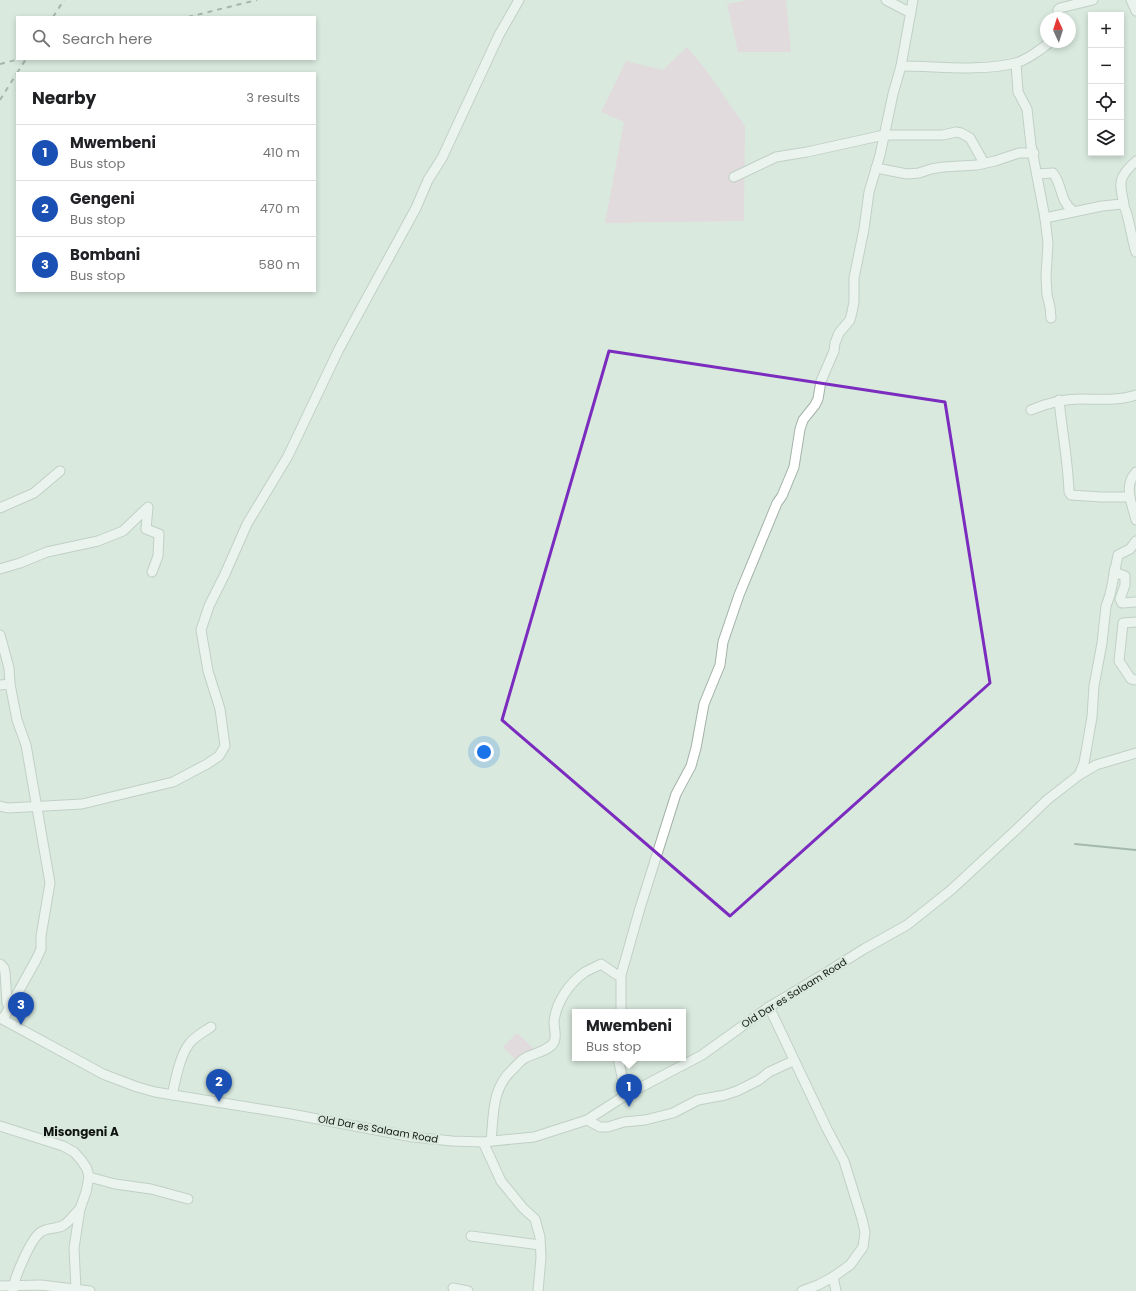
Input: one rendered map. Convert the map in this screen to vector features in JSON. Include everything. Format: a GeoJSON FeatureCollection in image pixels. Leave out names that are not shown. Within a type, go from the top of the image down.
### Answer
{"type":"FeatureCollection","features":[{"type":"Feature","properties":{"kind":"street"},"geometry":{"type":"LineString","coordinates":[[0,806],[8,808],[82,804],[173,782],[219,756],[225,746],[220,709],[208,671],[201,630],[209,606],[247,524],[288,456],[339,349],[416,208],[428,180],[442,158],[499,35],[519,0]]}},
{"type":"Feature","properties":{"kind":"street"},"geometry":{"type":"LineString","coordinates":[[886,0],[911,13]]}},
{"type":"Feature","properties":{"kind":"street"},"geometry":{"type":"LineString","coordinates":[[621,1009],[621,976],[640,908],[676,794],[691,766],[704,704],[720,665],[723,642],[739,595],[777,503],[782,496],[794,467],[800,428],[803,420],[818,399],[821,381],[834,351],[835,343],[840,333],[850,320],[854,302],[854,278],[864,229],[868,192],[876,168],[901,66],[914,0]]}},
{"type":"Feature","properties":{"kind":"street"},"geometry":{"type":"LineString","coordinates":[[1058,12],[1060,8],[1092,0]]}},
{"type":"Feature","properties":{"kind":"street"},"geometry":{"type":"LineString","coordinates":[[1131,0],[1136,10]]}},
{"type":"Feature","properties":{"kind":"street"},"geometry":{"type":"LineString","coordinates":[[901,66],[981,68],[1016,63],[1044,48]]}},
{"type":"Feature","properties":{"kind":"street"},"geometry":{"type":"LineString","coordinates":[[1016,63],[1018,92],[1027,109],[1031,145],[1034,153],[1045,218],[1048,243],[1047,288],[1051,318]]}},
{"type":"Feature","properties":{"kind":"street"},"geometry":{"type":"LineString","coordinates":[[734,177],[776,156],[807,152],[884,135],[943,135],[956,132],[961,133],[970,138],[984,163]]}},
{"type":"Feature","properties":{"kind":"street"},"geometry":{"type":"LineString","coordinates":[[876,168],[907,174],[919,173],[931,169],[995,161],[1019,153],[1034,153]]}},
{"type":"Feature","properties":{"kind":"street"},"geometry":{"type":"LineString","coordinates":[[1136,161],[1129,167],[1120,180],[1120,186],[1133,234],[1136,252]]}},
{"type":"Feature","properties":{"kind":"street"},"geometry":{"type":"LineString","coordinates":[[1037,174],[1053,173],[1059,183],[1064,202],[1067,207],[1073,211]]}},
{"type":"Feature","properties":{"kind":"street"},"geometry":{"type":"LineString","coordinates":[[1045,218],[1073,211],[1124,204]]}},
{"type":"Feature","properties":{"kind":"street"},"geometry":{"type":"LineString","coordinates":[[1031,410],[1059,400],[1112,399],[1130,397],[1136,394]]}},
{"type":"Feature","properties":{"kind":"street"},"geometry":{"type":"LineString","coordinates":[[1059,400],[1069,492],[1071,495],[1109,498],[1130,497]]}},
{"type":"Feature","properties":{"kind":"street"},"geometry":{"type":"LineString","coordinates":[[0,508],[34,493],[60,472]]}},
{"type":"Feature","properties":{"kind":"street"},"geometry":{"type":"LineString","coordinates":[[1136,472],[1132,477],[1129,486],[1130,497],[1136,520]]}},
{"type":"Feature","properties":{"kind":"street"},"geometry":{"type":"LineString","coordinates":[[0,569],[47,552],[98,541],[122,531],[148,507],[146,529],[159,534],[158,556],[152,572]]}},
{"type":"Feature","properties":{"kind":"street"},"geometry":{"type":"LineString","coordinates":[[1079,775],[1084,763],[1092,717],[1094,686],[1102,643],[1106,606],[1110,595],[1118,555],[1130,549],[1136,541]]}},
{"type":"Feature","properties":{"kind":"street"},"geometry":{"type":"LineString","coordinates":[[1114,572],[1125,576],[1125,585],[1120,599],[1122,603],[1136,602]]}},
{"type":"Feature","properties":{"kind":"street"},"geometry":{"type":"LineString","coordinates":[[1136,622],[1122,623],[1119,661],[1131,679],[1136,680]]}},
{"type":"Feature","properties":{"kind":"street"},"geometry":{"type":"LineString","coordinates":[[0,635],[9,668],[10,684],[17,720],[26,745],[35,806],[50,883],[41,936],[41,949],[10,1008],[1,1019]]}},
{"type":"Feature","properties":{"kind":"street"},"geometry":{"type":"LineString","coordinates":[[0,685],[10,684]]}},
{"type":"Feature","properties":{"kind":"street","name":"Old Dar es Salaam Road"},"geometry":{"type":"LineString","coordinates":[[1,1019],[103,1074],[137,1087],[172,1095],[291,1114],[412,1137],[452,1141],[487,1142],[534,1137],[587,1120],[626,1095],[676,1067],[702,1055],[769,1007],[864,948],[907,925],[951,890],[1046,800],[1079,775],[1096,765],[1136,753]]}},
{"type":"Feature","properties":{"kind":"street"},"geometry":{"type":"LineString","coordinates":[[0,964],[4,968],[5,972],[7,1003],[10,1008]]}},
{"type":"Feature","properties":{"kind":"street"},"geometry":{"type":"LineString","coordinates":[[538,1291],[542,1258],[540,1237],[535,1219],[523,1208],[501,1181],[487,1142],[496,1096],[500,1084],[510,1071],[524,1059],[548,1047],[554,1041],[554,1023],[560,1003],[567,990],[585,972],[601,964],[617,975],[621,976]]}},
{"type":"Feature","properties":{"kind":"street"},"geometry":{"type":"LineString","coordinates":[[769,1007],[793,1060],[844,1161],[865,1232],[863,1247],[850,1265],[818,1285],[802,1291]]}},
{"type":"Feature","properties":{"kind":"street"},"geometry":{"type":"LineString","coordinates":[[172,1095],[179,1067],[189,1044],[198,1035],[211,1027]]}},
{"type":"Feature","properties":{"kind":"street"},"geometry":{"type":"LineString","coordinates":[[587,1120],[604,1128],[673,1113],[698,1100],[726,1095],[736,1091],[759,1080],[769,1072],[793,1060]]}},
{"type":"Feature","properties":{"kind":"street"},"geometry":{"type":"LineString","coordinates":[[619,1061],[626,1095]]}},
{"type":"Feature","properties":{"kind":"street"},"geometry":{"type":"LineString","coordinates":[[0,1126],[69,1149],[74,1152],[87,1169],[89,1177],[80,1209],[74,1248],[76,1290]]}},
{"type":"Feature","properties":{"kind":"street"},"geometry":{"type":"LineString","coordinates":[[89,1177],[115,1184],[151,1189],[188,1199]]}},
{"type":"Feature","properties":{"kind":"street"},"geometry":{"type":"LineString","coordinates":[[13,1288],[26,1254],[37,1235],[41,1232],[66,1224],[80,1209]]}},
{"type":"Feature","properties":{"kind":"street"},"geometry":{"type":"LineString","coordinates":[[471,1236],[540,1245]]}},
{"type":"Feature","properties":{"kind":"street"},"geometry":{"type":"LineString","coordinates":[[832,1277],[836,1291]]}},
{"type":"Feature","properties":{"kind":"street"},"geometry":{"type":"LineString","coordinates":[[0,1286],[13,1288],[41,1285],[90,1291]]}},
{"type":"Feature","properties":{"kind":"street"},"geometry":{"type":"LineString","coordinates":[[453,1288],[468,1291]]}},
{"type":"Feature","properties":{"kind":"highlighted area"},"geometry":{"type":"Polygon","coordinates":[[[609,351],[945,402],[990,683],[730,916],[502,720],[609,351]]]}},
{"type":"Feature","properties":{"kind":"shaded area"},"geometry":{"type":"Polygon","coordinates":[[[748,0],[786,0],[791,52],[738,52],[727,4],[748,0]]]}},
{"type":"Feature","properties":{"kind":"shaded area"},"geometry":{"type":"Polygon","coordinates":[[[687,47],[706,70],[745,126],[744,221],[605,223],[624,122],[601,112],[626,61],[663,70],[687,47]]]}},
{"type":"Feature","properties":{"kind":"shaded area"},"geometry":{"type":"Polygon","coordinates":[[[517,1033],[535,1050],[516,1060],[503,1047],[517,1033]]]}},
{"type":"Feature","properties":{"kind":"waterway"},"geometry":{"type":"LineString","coordinates":[[1075,844],[1136,850]]}},
{"type":"Feature","properties":{"kind":"railway"},"geometry":{"type":"LineString","coordinates":[[54,16],[64,0]]}},
{"type":"Feature","properties":{"kind":"railway"},"geometry":{"type":"LineString","coordinates":[[192,16],[257,0]]}},
{"type":"Feature","properties":{"kind":"railway"},"geometry":{"type":"LineString","coordinates":[[0,64],[16,60]]}},
{"type":"Feature","properties":{"kind":"railway"},"geometry":{"type":"LineString","coordinates":[[18,72],[25,60]]}},
{"type":"Feature","properties":{"kind":"railway"},"geometry":{"type":"LineString","coordinates":[[0,100],[16,75]]}},
{"type":"Feature","properties":{"kind":"place","name":"Bombani"},"geometry":{"type":"Point","coordinates":[21,1025]}},
{"type":"Feature","properties":{"kind":"place","name":"Gengeni"},"geometry":{"type":"Point","coordinates":[219,1102]}},
{"type":"Feature","properties":{"kind":"place","name":"Mwembeni"},"geometry":{"type":"Point","coordinates":[629,1107]}},
{"type":"Feature","properties":{"kind":"district","name":"Misongeni A"},"geometry":{"type":"Point","coordinates":[81,1131]}}]}
